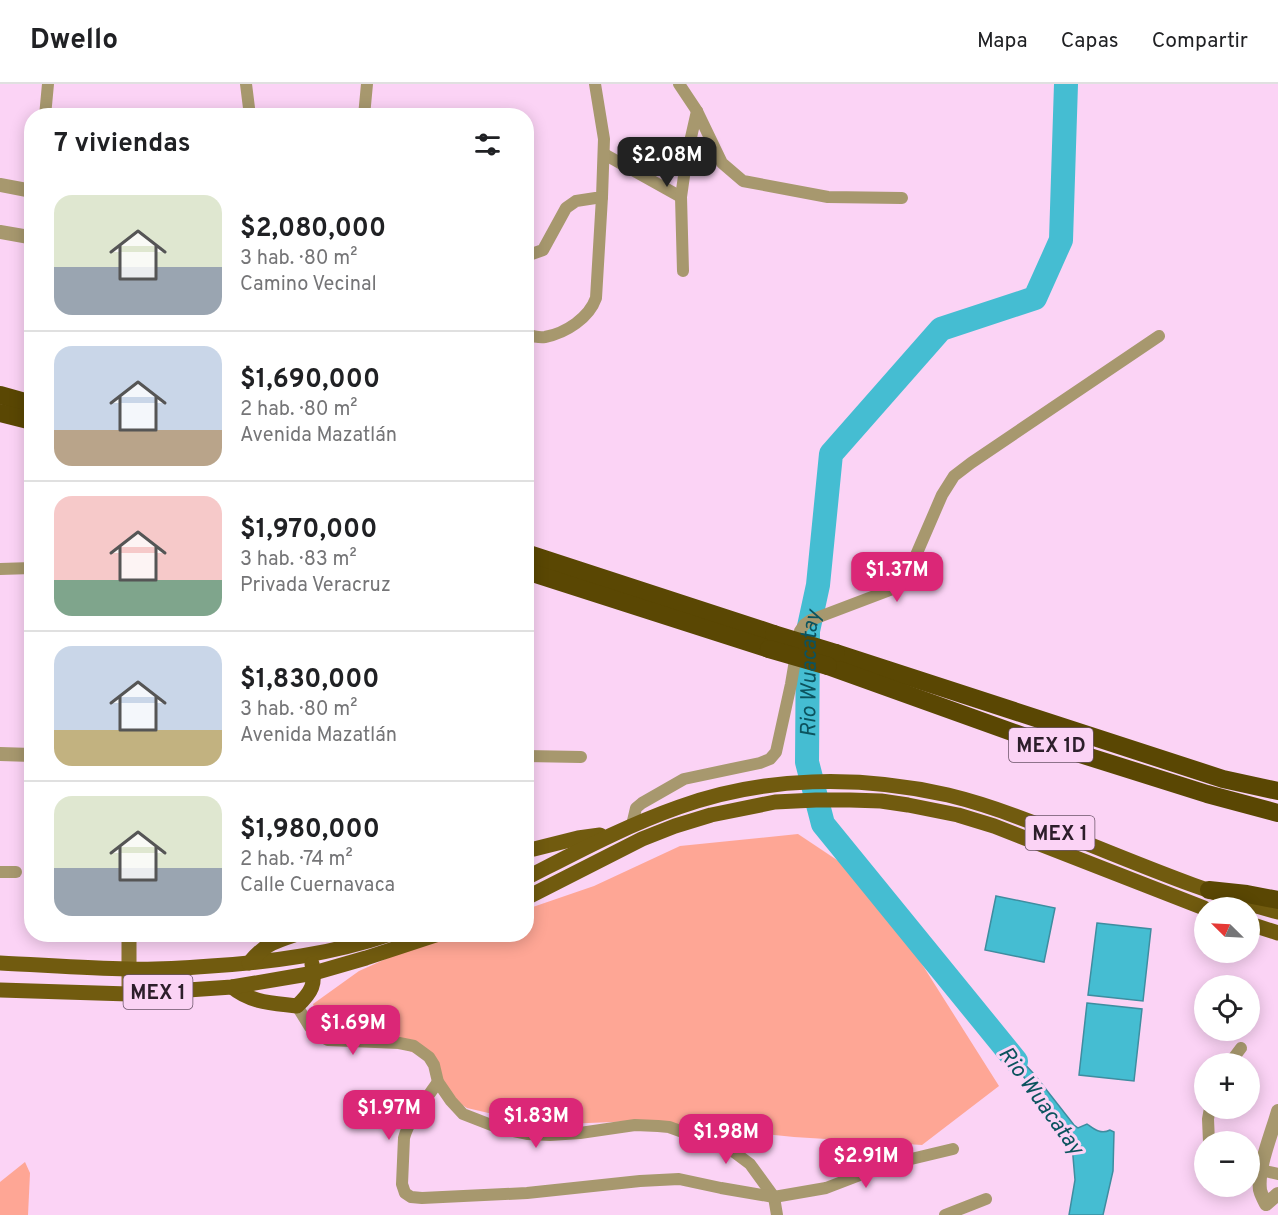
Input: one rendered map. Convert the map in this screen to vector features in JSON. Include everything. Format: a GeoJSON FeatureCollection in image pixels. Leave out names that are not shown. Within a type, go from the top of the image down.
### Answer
{"type":"FeatureCollection","features":[{"type":"Feature","properties":{"kind":"highway"},"geometry":{"type":"LineString","coordinates":[[0,395],[24,413]]}},
{"type":"Feature","properties":{"kind":"highway"},"geometry":{"type":"LineString","coordinates":[[0,413],[24,416]]}},
{"type":"Feature","properties":{"kind":"highway","name":"MEX 1D"},"geometry":{"type":"LineString","coordinates":[[534,556],[772,641]]}},
{"type":"Feature","properties":{"kind":"highway","name":"MEX 1D"},"geometry":{"type":"LineString","coordinates":[[534,573],[772,641],[1222,779],[1278,791]]}},
{"type":"Feature","properties":{"kind":"highway","name":"MEX 1D"},"geometry":{"type":"LineString","coordinates":[[832,660],[1023,736],[1208,794],[1278,813]]}},
{"type":"Feature","properties":{"kind":"highway"},"geometry":{"type":"LineString","coordinates":[[1209,890],[1278,900]]}},
{"type":"Feature","properties":{"kind":"main road","name":"MEX 1"},"geometry":{"type":"LineString","coordinates":[[534,874],[612,833],[679,806],[703,799],[775,784],[836,782],[882,784],[949,795],[988,806],[1209,890],[1278,912]]}},
{"type":"Feature","properties":{"kind":"main road","name":"MEX 1"},"geometry":{"type":"LineString","coordinates":[[534,894],[642,839],[675,826],[750,806],[775,802],[833,800],[881,801],[958,815],[994,826],[1194,904]]}},
{"type":"Feature","properties":{"kind":"main road"},"geometry":{"type":"LineString","coordinates":[[534,849],[578,838],[612,833]]}},
{"type":"Feature","properties":{"kind":"main road"},"geometry":{"type":"LineString","coordinates":[[1260,927],[1278,933]]}},
{"type":"Feature","properties":{"kind":"main road"},"geometry":{"type":"LineString","coordinates":[[129,942],[129,994]]}},
{"type":"Feature","properties":{"kind":"main road"},"geometry":{"type":"LineString","coordinates":[[249,963],[260,950],[274,942]]}},
{"type":"Feature","properties":{"kind":"main road","name":"MEX 1"},"geometry":{"type":"LineString","coordinates":[[0,963],[129,969],[190,968],[310,956],[366,942]]}},
{"type":"Feature","properties":{"kind":"main road","name":"MEX 1"},"geometry":{"type":"LineString","coordinates":[[0,990],[129,994],[232,987],[314,973],[415,942]]}},
{"type":"Feature","properties":{"kind":"main road"},"geometry":{"type":"LineString","coordinates":[[232,987],[244,996],[260,1001],[297,1006],[314,983],[310,956]]}},
{"type":"Feature","properties":{"kind":"street"},"geometry":{"type":"LineString","coordinates":[[46,108],[48,84]]}},
{"type":"Feature","properties":{"kind":"street"},"geometry":{"type":"LineString","coordinates":[[246,84],[249,108]]}},
{"type":"Feature","properties":{"kind":"street"},"geometry":{"type":"LineString","coordinates":[[365,108],[367,84]]}},
{"type":"Feature","properties":{"kind":"street"},"geometry":{"type":"LineString","coordinates":[[534,336],[545,337],[566,330],[589,313],[596,298],[604,139],[595,84]]}},
{"type":"Feature","properties":{"kind":"street"},"geometry":{"type":"LineString","coordinates":[[679,84],[697,111],[722,163],[743,181],[828,198],[902,198]]}},
{"type":"Feature","properties":{"kind":"street"},"geometry":{"type":"LineString","coordinates":[[683,271],[681,197],[689,144],[697,111]]}},
{"type":"Feature","properties":{"kind":"street"},"geometry":{"type":"LineString","coordinates":[[604,154],[681,197]]}},
{"type":"Feature","properties":{"kind":"street"},"geometry":{"type":"LineString","coordinates":[[0,185],[24,190]]}},
{"type":"Feature","properties":{"kind":"street"},"geometry":{"type":"LineString","coordinates":[[534,253],[543,250],[566,208],[576,201],[602,197]]}},
{"type":"Feature","properties":{"kind":"street"},"geometry":{"type":"LineString","coordinates":[[0,232],[24,233]]}},
{"type":"Feature","properties":{"kind":"street"},"geometry":{"type":"LineString","coordinates":[[632,825],[636,808],[684,779],[770,759],[776,753],[800,631],[804,625],[811,620],[898,587],[907,576],[942,495],[954,476],[1159,336]]}},
{"type":"Feature","properties":{"kind":"street"},"geometry":{"type":"LineString","coordinates":[[0,569],[24,568]]}},
{"type":"Feature","properties":{"kind":"street"},"geometry":{"type":"LineString","coordinates":[[0,754],[24,755]]}},
{"type":"Feature","properties":{"kind":"street"},"geometry":{"type":"LineString","coordinates":[[534,756],[581,757]]}},
{"type":"Feature","properties":{"kind":"street"},"geometry":{"type":"LineString","coordinates":[[0,872],[16,872]]}},
{"type":"Feature","properties":{"kind":"street"},"geometry":{"type":"LineString","coordinates":[[297,1006],[310,1027],[328,1040],[399,1043],[418,1048],[432,1061],[438,1082],[463,1114],[499,1128],[528,1134],[550,1135],[635,1125],[658,1126],[669,1127],[719,1145],[750,1164],[774,1197],[777,1215]]}},
{"type":"Feature","properties":{"kind":"street"},"geometry":{"type":"LineString","coordinates":[[1237,1053],[1241,1048]]}},
{"type":"Feature","properties":{"kind":"street"},"geometry":{"type":"LineString","coordinates":[[438,1082],[410,1123],[404,1138],[402,1184],[405,1193],[411,1197],[527,1192],[640,1180],[679,1179],[774,1197],[826,1188],[886,1165],[953,1149]]}},
{"type":"Feature","properties":{"kind":"street"},"geometry":{"type":"LineString","coordinates":[[1260,1158],[1277,1115]]}},
{"type":"Feature","properties":{"kind":"street"},"geometry":{"type":"LineString","coordinates":[[1260,1171],[1278,1174]]}},
{"type":"Feature","properties":{"kind":"street"},"geometry":{"type":"LineString","coordinates":[[1260,1193],[1263,1209]]}},
{"type":"Feature","properties":{"kind":"street"},"geometry":{"type":"LineString","coordinates":[[1263,1209],[1278,1194]]}},
{"type":"Feature","properties":{"kind":"street"},"geometry":{"type":"LineString","coordinates":[[945,1215],[986,1199]]}},
{"type":"Feature","properties":{"kind":"shaded area"},"geometry":{"type":"Polygon","coordinates":[[[798,834],[870,882],[999,1086],[922,1145],[794,1137],[636,1121],[541,1125],[467,1108],[437,1089],[433,1060],[317,1016],[313,1004],[359,971],[417,945],[427,942],[534,942],[534,907],[594,886],[680,846],[798,834]]]}},
{"type":"Feature","properties":{"kind":"shaded area"},"geometry":{"type":"Polygon","coordinates":[[[25,1162],[30,1173],[28,1215],[0,1215],[0,1182],[25,1162]]]}},
{"type":"Feature","properties":{"kind":"water"},"geometry":{"type":"Polygon","coordinates":[[[996,896],[1055,908],[1044,962],[985,950],[996,896]]]}},
{"type":"Feature","properties":{"kind":"water"},"geometry":{"type":"Polygon","coordinates":[[[1097,923],[1151,929],[1143,1001],[1088,995],[1097,923]]]}},
{"type":"Feature","properties":{"kind":"water"},"geometry":{"type":"Polygon","coordinates":[[[1087,1003],[1142,1009],[1134,1081],[1079,1075],[1087,1003]]]}},
{"type":"Feature","properties":{"kind":"water"},"geometry":{"type":"Polygon","coordinates":[[[996,1036],[1034,1074],[1074,1125],[1078,1128],[1087,1124],[1101,1132],[1110,1130],[1114,1132],[1113,1171],[1103,1215],[1069,1215],[1075,1180],[1072,1145],[1064,1125],[1030,1086],[996,1036]]]}},
{"type":"Feature","properties":{"kind":"waterway","name":"Rio Wuacatay"},"geometry":{"type":"LineString","coordinates":[[1016,1061],[823,824],[807,762],[808,631],[818,585],[831,454],[941,329],[1035,298],[1061,240],[1066,84]]}}]}
